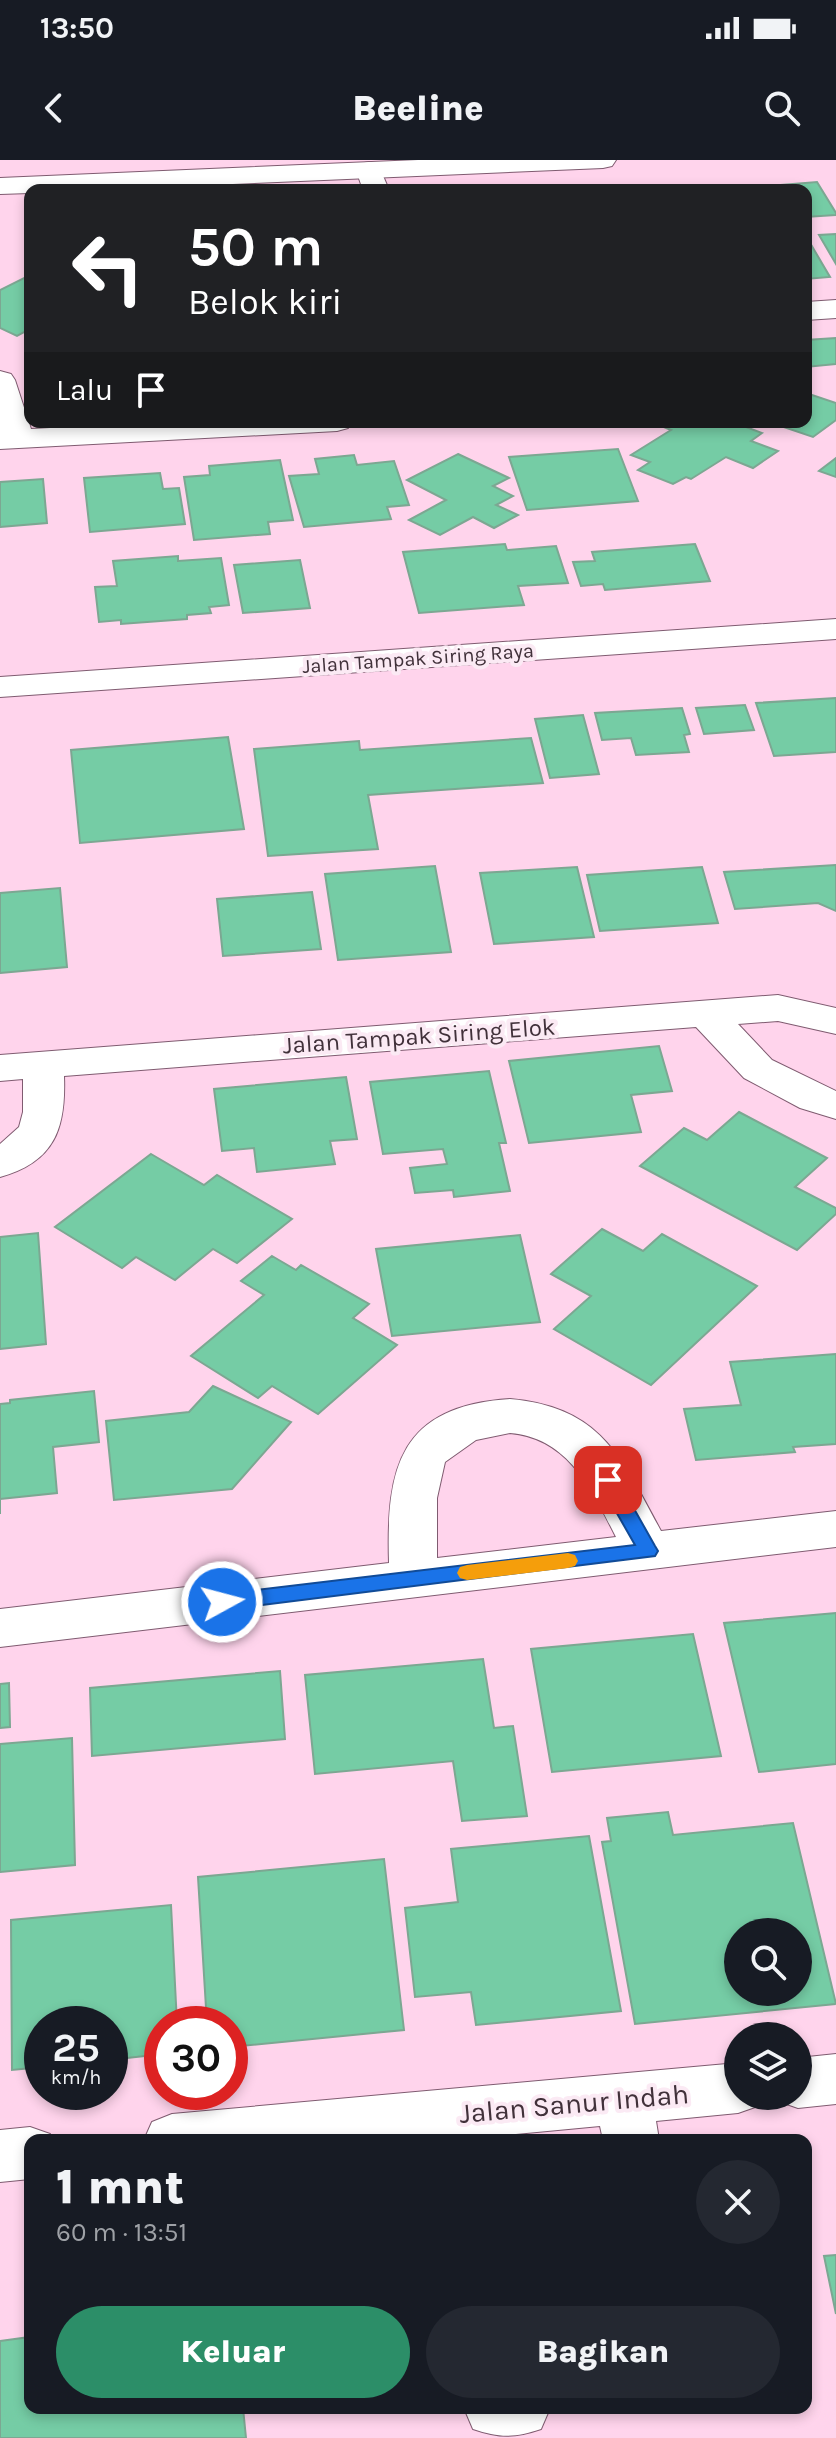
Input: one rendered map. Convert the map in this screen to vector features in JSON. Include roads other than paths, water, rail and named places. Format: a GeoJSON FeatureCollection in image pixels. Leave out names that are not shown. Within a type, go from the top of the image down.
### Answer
{"type":"FeatureCollection","features":[{"type":"Feature","properties":{"kind":"street"},"geometry":{"type":"LineString","coordinates":[[178,184],[372,180],[603,160]]}},
{"type":"Feature","properties":{"kind":"street"},"geometry":{"type":"LineString","coordinates":[[0,186],[24,186]]}},
{"type":"Feature","properties":{"kind":"street"},"geometry":{"type":"LineString","coordinates":[[812,311],[836,309]]}},
{"type":"Feature","properties":{"kind":"street"},"geometry":{"type":"LineString","coordinates":[[0,380],[10,440],[228,428]]}},
{"type":"Feature","properties":{"kind":"street","name":"Jalan Tampak Siring Raya"},"geometry":{"type":"LineString","coordinates":[[0,687],[836,629]]}},
{"type":"Feature","properties":{"kind":"street","name":"Jalan Tampak Siring Elok"},"geometry":{"type":"LineString","coordinates":[[0,1068],[778,1008],[836,1021]]}},
{"type":"Feature","properties":{"kind":"street"},"geometry":{"type":"LineString","coordinates":[[706,1014],[758,1069],[814,1098],[836,1105]]}},
{"type":"Feature","properties":{"kind":"street"},"geometry":{"type":"LineString","coordinates":[[0,1163],[26,1148],[44,1125],[43,1064]]}},
{"type":"Feature","properties":{"kind":"street"},"geometry":{"type":"LineString","coordinates":[[413,1579],[413,1495],[427,1451],[458,1428],[500,1415],[539,1418],[577,1439],[608,1480],[648,1551]]}},
{"type":"Feature","properties":{"kind":"street"},"geometry":{"type":"LineString","coordinates":[[0,1628],[836,1529]]}},
{"type":"Feature","properties":{"kind":"street"},"geometry":{"type":"LineString","coordinates":[[812,2082],[836,2079]]}},
{"type":"Feature","properties":{"kind":"street","name":"Jalan Sanur Indah"},"geometry":{"type":"LineString","coordinates":[[312,2134],[628,2119],[724,2092]]}},
{"type":"Feature","properties":{"kind":"street"},"geometry":{"type":"LineString","coordinates":[[0,2156],[24,2154]]}}]}
